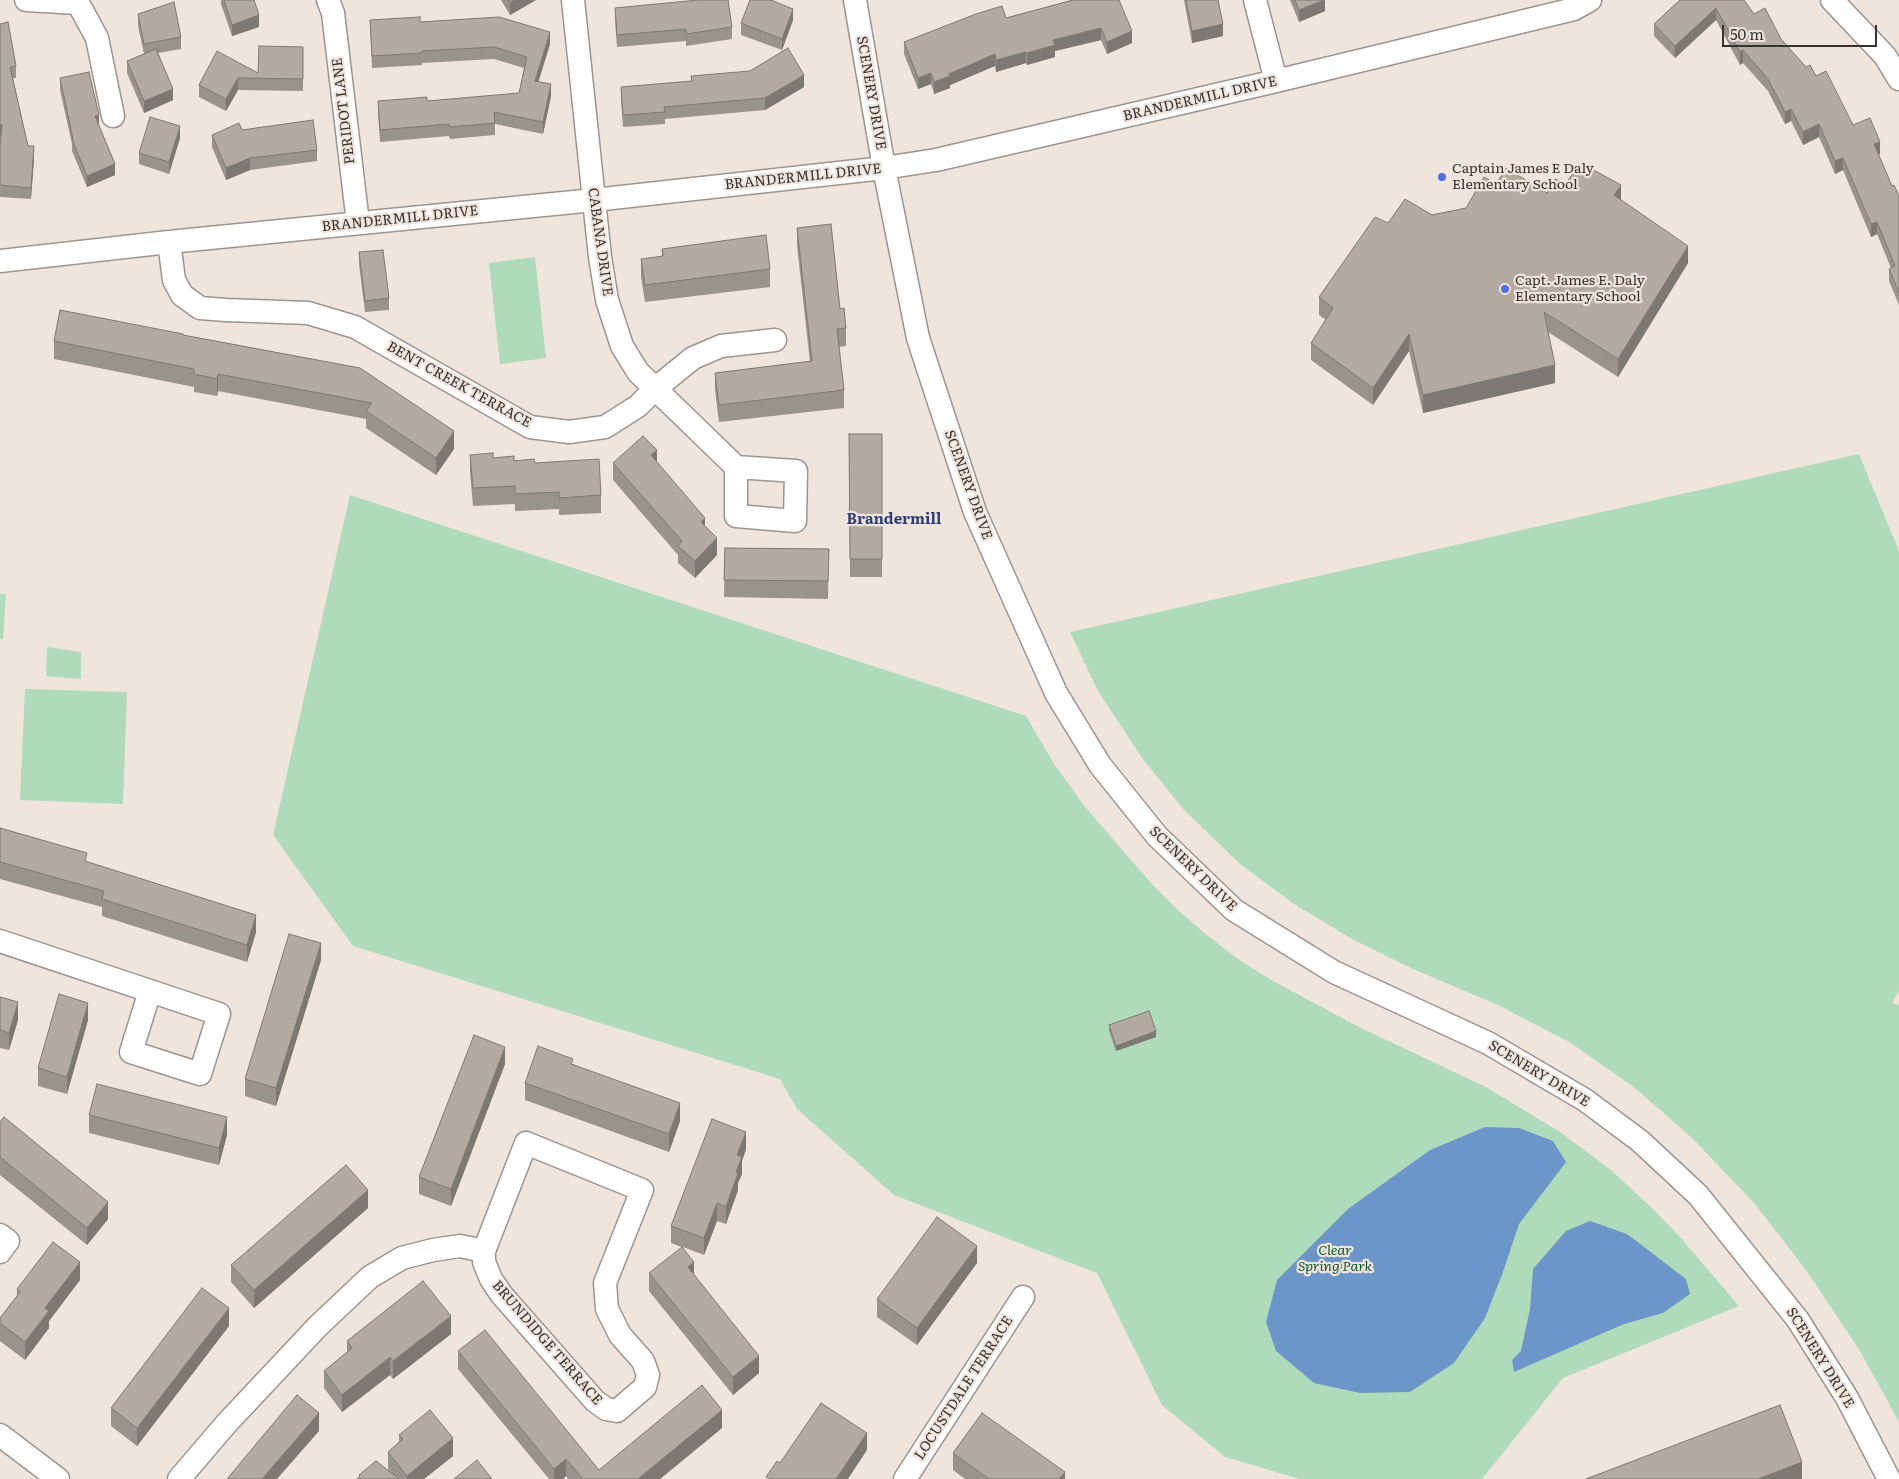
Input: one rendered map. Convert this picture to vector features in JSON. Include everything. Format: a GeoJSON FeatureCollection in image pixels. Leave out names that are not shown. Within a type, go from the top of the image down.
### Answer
{"type":"FeatureCollection","features":[{"type":"Feature","properties":{"kind":"street"},"geometry":{"type":"LineString","coordinates":[[26,0],[78,3],[97,38],[113,116]]}},
{"type":"Feature","properties":{"kind":"street","name":"PERIDOT LANE"},"geometry":{"type":"LineString","coordinates":[[328,0],[333,13],[358,223]]}},
{"type":"Feature","properties":{"kind":"street","name":"CABANA DRIVE"},"geometry":{"type":"LineString","coordinates":[[573,0],[600,256],[608,300],[622,346],[638,372],[736,467]]}},
{"type":"Feature","properties":{"kind":"street","name":"SCENERY DRIVE"},"geometry":{"type":"LineString","coordinates":[[855,0],[884,168],[918,338],[975,512],[1056,693],[1100,765],[1156,836],[1234,910],[1334,972],[1488,1043],[1585,1100],[1640,1141],[1698,1194],[1798,1320],[1847,1398],[1889,1479]]}},
{"type":"Feature","properties":{"kind":"street"},"geometry":{"type":"LineString","coordinates":[[1255,0],[1276,81]]}},
{"type":"Feature","properties":{"kind":"street","name":"BRANDERMILL DRIVE"},"geometry":{"type":"LineString","coordinates":[[0,261],[169,242],[594,200],[884,168],[936,160],[1574,9],[1590,0]]}},
{"type":"Feature","properties":{"kind":"street"},"geometry":{"type":"LineString","coordinates":[[1832,0],[1885,56],[1899,79]]}},
{"type":"Feature","properties":{"kind":"street","name":"BENT CREEK TERRACE"},"geometry":{"type":"LineString","coordinates":[[169,242],[174,280],[182,295],[200,308],[308,313],[355,327],[530,427],[569,432],[605,427],[638,406],[656,388],[693,358],[721,346],[775,340]]}},
{"type":"Feature","properties":{"kind":"street"},"geometry":{"type":"LineString","coordinates":[[0,941],[150,991]]}},
{"type":"Feature","properties":{"kind":"street","name":"BRUNDIDGE TERRACE"},"geometry":{"type":"LineString","coordinates":[[526,1143],[642,1190],[605,1283],[607,1309],[620,1335],[643,1361],[648,1375],[645,1387],[616,1411],[606,1409],[594,1401],[491,1279],[484,1262],[484,1250],[526,1143]]}},
{"type":"Feature","properties":{"kind":"street"},"geometry":{"type":"LineString","coordinates":[[0,1235],[8,1241],[0,1252]]}},
{"type":"Feature","properties":{"kind":"street"},"geometry":{"type":"LineString","coordinates":[[179,1479],[226,1424],[318,1326],[370,1277],[402,1258],[433,1250],[460,1246],[484,1250]]}},
{"type":"Feature","properties":{"kind":"street","name":"LOCUSTDALE TERRACE"},"geometry":{"type":"LineString","coordinates":[[905,1479],[1023,1297]]}},
{"type":"Feature","properties":{"kind":"street"},"geometry":{"type":"LineString","coordinates":[[0,1435],[58,1479]]}},
{"type":"Feature","properties":{"kind":"green space"},"geometry":{"type":"Polygon","coordinates":[[[535,257],[546,358],[500,364],[489,263],[535,257]]]}},
{"type":"Feature","properties":{"kind":"green space"},"geometry":{"type":"Polygon","coordinates":[[[1859,454],[1899,551],[1899,991],[1892,1003],[1899,1005],[1899,1422],[1860,1351],[1806,1270],[1754,1203],[1692,1138],[1635,1088],[1571,1043],[1498,1005],[1413,969],[1352,939],[1294,904],[1240,864],[1184,810],[1142,758],[1098,691],[1070,632],[1859,454]]]}},
{"type":"Feature","properties":{"kind":"green space","name":"Clear Spring Park"},"geometry":{"type":"Polygon","coordinates":[[[350,495],[1026,716],[1054,764],[1086,808],[1151,883],[1203,932],[1238,959],[1273,981],[1359,1027],[1486,1087],[1560,1132],[1611,1170],[1655,1211],[1680,1237],[1739,1306],[1563,1378],[1482,1479],[1300,1479],[1225,1457],[1162,1405],[1097,1273],[894,1195],[797,1109],[780,1079],[353,946],[273,835],[350,495]]]}},
{"type":"Feature","properties":{"kind":"green space"},"geometry":{"type":"Polygon","coordinates":[[[0,594],[6,594],[3,639],[0,639],[0,594]]]}},
{"type":"Feature","properties":{"kind":"green space"},"geometry":{"type":"Polygon","coordinates":[[[47,647],[81,652],[81,679],[46,676],[47,647]]]}},
{"type":"Feature","properties":{"kind":"green space"},"geometry":{"type":"Polygon","coordinates":[[[25,689],[127,692],[123,804],[20,800],[25,689]]]}},
{"type":"Feature","properties":{"kind":"water"},"geometry":{"type":"Polygon","coordinates":[[[1485,1127],[1519,1128],[1553,1141],[1566,1162],[1519,1224],[1485,1318],[1454,1363],[1410,1392],[1360,1393],[1314,1383],[1276,1351],[1266,1322],[1277,1280],[1348,1209],[1430,1150],[1485,1127]]]}},
{"type":"Feature","properties":{"kind":"water"},"geometry":{"type":"Polygon","coordinates":[[[1590,1221],[1627,1234],[1686,1279],[1690,1294],[1663,1313],[1624,1324],[1514,1372],[1512,1360],[1521,1351],[1530,1309],[1533,1269],[1566,1231],[1590,1221]]]}},
{"type":"Feature","properties":{"kind":"building"},"geometry":{"type":"Polygon","coordinates":[[[224,0],[254,0],[259,15],[232,25],[224,0]]]}},
{"type":"Feature","properties":{"kind":"building"},"geometry":{"type":"Polygon","coordinates":[[[698,0],[728,0],[732,27],[686,34],[686,29],[617,35],[615,8],[698,0]]]}},
{"type":"Feature","properties":{"kind":"building"},"geometry":{"type":"Polygon","coordinates":[[[750,0],[771,0],[793,9],[782,39],[741,23],[750,0]]]}},
{"type":"Feature","properties":{"kind":"building"},"geometry":{"type":"Polygon","coordinates":[[[1073,0],[1119,0],[1132,31],[1107,42],[1101,28],[1053,40],[1055,45],[1027,53],[996,60],[995,54],[934,82],[931,73],[918,78],[904,42],[1002,6],[1006,18],[1073,0]]]}},
{"type":"Feature","properties":{"kind":"building"},"geometry":{"type":"Polygon","coordinates":[[[1186,0],[1218,0],[1223,24],[1192,31],[1186,0]]]}},
{"type":"Feature","properties":{"kind":"building"},"geometry":{"type":"Polygon","coordinates":[[[1295,0],[1324,0],[1299,10],[1295,0]]]}},
{"type":"Feature","properties":{"kind":"building"},"geometry":{"type":"Polygon","coordinates":[[[1680,0],[1744,0],[1754,14],[1765,8],[1781,39],[1806,67],[1810,65],[1816,76],[1826,71],[1853,125],[1870,118],[1880,142],[1874,144],[1892,186],[1894,185],[1899,196],[1899,293],[1889,269],[1895,266],[1877,222],[1871,224],[1843,158],[1835,161],[1819,124],[1803,132],[1791,109],[1785,112],[1768,79],[1743,50],[1740,52],[1716,8],[1675,46],[1654,24],[1680,0]]]}},
{"type":"Feature","properties":{"kind":"building"},"geometry":{"type":"Polygon","coordinates":[[[174,2],[181,37],[144,44],[138,14],[174,2]]]}},
{"type":"Feature","properties":{"kind":"building"},"geometry":{"type":"Polygon","coordinates":[[[420,17],[420,22],[499,17],[550,32],[535,81],[551,84],[543,122],[494,112],[495,123],[450,127],[449,124],[380,130],[378,101],[427,97],[427,101],[519,93],[527,57],[494,47],[372,56],[370,20],[420,17]]]}},
{"type":"Feature","properties":{"kind":"building"},"geometry":{"type":"Polygon","coordinates":[[[8,22],[16,66],[10,67],[28,146],[34,146],[31,188],[0,185],[2,125],[0,125],[0,24],[8,22]]]}},
{"type":"Feature","properties":{"kind":"building"},"geometry":{"type":"Polygon","coordinates":[[[259,46],[303,47],[303,79],[238,78],[226,99],[199,85],[217,51],[258,73],[259,46]]]}},
{"type":"Feature","properties":{"kind":"building"},"geometry":{"type":"Polygon","coordinates":[[[788,48],[804,75],[765,98],[664,107],[665,112],[623,115],[621,87],[692,81],[691,76],[750,71],[788,48]]]}},
{"type":"Feature","properties":{"kind":"building"},"geometry":{"type":"Polygon","coordinates":[[[156,49],[173,89],[144,101],[127,61],[156,49]]]}},
{"type":"Feature","properties":{"kind":"building"},"geometry":{"type":"Polygon","coordinates":[[[89,72],[99,115],[95,116],[115,164],[87,176],[72,139],[60,78],[89,72]]]}},
{"type":"Feature","properties":{"kind":"building"},"geometry":{"type":"Polygon","coordinates":[[[150,117],[180,126],[169,162],[139,153],[150,117]]]}},
{"type":"Feature","properties":{"kind":"building"},"geometry":{"type":"Polygon","coordinates":[[[313,120],[317,150],[250,158],[226,168],[212,135],[239,123],[242,130],[313,120]]]}},
{"type":"Feature","properties":{"kind":"building","name":"Capt. James E. Daly Elementary School"},"geometry":{"type":"Polygon","coordinates":[[[1581,163],[1621,185],[1614,195],[1688,246],[1618,359],[1544,312],[1555,365],[1423,395],[1409,334],[1373,388],[1311,343],[1333,308],[1319,297],[1375,217],[1388,223],[1405,199],[1432,215],[1466,208],[1484,177],[1496,184],[1506,168],[1547,193],[1555,179],[1565,184],[1581,163]]]}},
{"type":"Feature","properties":{"kind":"building"},"geometry":{"type":"Polygon","coordinates":[[[831,224],[840,309],[844,308],[846,328],[837,329],[844,390],[719,405],[715,373],[812,361],[797,228],[831,224]]]}},
{"type":"Feature","properties":{"kind":"building"},"geometry":{"type":"Polygon","coordinates":[[[766,235],[770,269],[645,285],[641,259],[663,256],[662,249],[766,235]]]}},
{"type":"Feature","properties":{"kind":"building"},"geometry":{"type":"Polygon","coordinates":[[[383,250],[389,298],[365,301],[359,252],[383,250]]]}},
{"type":"Feature","properties":{"kind":"building"},"geometry":{"type":"Polygon","coordinates":[[[60,310],[360,368],[454,431],[436,458],[366,411],[372,403],[218,374],[217,379],[194,374],[194,369],[54,341],[60,310]]]}},
{"type":"Feature","properties":{"kind":"building"},"geometry":{"type":"Polygon","coordinates":[[[849,434],[882,434],[882,559],[850,559],[849,434]]]}},
{"type":"Feature","properties":{"kind":"building"},"geometry":{"type":"Polygon","coordinates":[[[643,436],[657,450],[651,455],[705,518],[701,522],[717,538],[695,561],[678,546],[682,541],[613,463],[643,436]]]}},
{"type":"Feature","properties":{"kind":"building"},"geometry":{"type":"Polygon","coordinates":[[[493,453],[493,458],[514,456],[514,461],[534,459],[535,463],[599,459],[601,495],[559,498],[559,492],[515,494],[515,486],[473,488],[470,455],[493,453]]]}},
{"type":"Feature","properties":{"kind":"building"},"geometry":{"type":"Polygon","coordinates":[[[725,548],[829,549],[828,581],[724,580],[725,548]]]}},
{"type":"Feature","properties":{"kind":"building"},"geometry":{"type":"Polygon","coordinates":[[[0,828],[87,853],[85,861],[256,915],[247,945],[102,899],[104,891],[0,862],[0,828]]]}},
{"type":"Feature","properties":{"kind":"building"},"geometry":{"type":"Polygon","coordinates":[[[289,934],[321,943],[276,1088],[245,1079],[289,934]]]}},
{"type":"Feature","properties":{"kind":"building"},"geometry":{"type":"Polygon","coordinates":[[[59,994],[88,1003],[67,1077],[38,1068],[59,994]]]}},
{"type":"Feature","properties":{"kind":"building"},"geometry":{"type":"Polygon","coordinates":[[[0,997],[18,1002],[9,1033],[0,1030],[0,997]]]}},
{"type":"Feature","properties":{"kind":"building"},"geometry":{"type":"Polygon","coordinates":[[[1149,1011],[1156,1031],[1116,1046],[1109,1025],[1149,1011]]]}},
{"type":"Feature","properties":{"kind":"building"},"geometry":{"type":"Polygon","coordinates":[[[474,1035],[505,1047],[451,1189],[419,1177],[474,1035]]]}},
{"type":"Feature","properties":{"kind":"building"},"geometry":{"type":"Polygon","coordinates":[[[538,1046],[573,1059],[571,1064],[680,1103],[669,1134],[525,1083],[538,1046]]]}},
{"type":"Feature","properties":{"kind":"building"},"geometry":{"type":"Polygon","coordinates":[[[97,1084],[227,1117],[219,1148],[89,1115],[97,1084]]]}},
{"type":"Feature","properties":{"kind":"building"},"geometry":{"type":"Polygon","coordinates":[[[4,1117],[108,1202],[87,1228],[0,1157],[0,1122],[4,1117]]]}},
{"type":"Feature","properties":{"kind":"building"},"geometry":{"type":"Polygon","coordinates":[[[712,1119],[746,1132],[737,1155],[742,1157],[736,1172],[738,1173],[726,1207],[717,1203],[704,1238],[671,1226],[712,1119]]]}},
{"type":"Feature","properties":{"kind":"building"},"geometry":{"type":"Polygon","coordinates":[[[346,1165],[368,1190],[254,1290],[231,1265],[346,1165]]]}},
{"type":"Feature","properties":{"kind":"building"},"geometry":{"type":"Polygon","coordinates":[[[937,1217],[977,1246],[917,1328],[877,1299],[937,1217]]]}},
{"type":"Feature","properties":{"kind":"building"},"geometry":{"type":"Polygon","coordinates":[[[53,1242],[80,1262],[45,1308],[49,1311],[25,1342],[0,1323],[0,1318],[20,1292],[17,1289],[53,1242]]]}},
{"type":"Feature","properties":{"kind":"building"},"geometry":{"type":"Polygon","coordinates":[[[682,1247],[694,1262],[688,1267],[759,1356],[733,1377],[649,1273],[682,1247]]]}},
{"type":"Feature","properties":{"kind":"building"},"geometry":{"type":"Polygon","coordinates":[[[423,1281],[451,1316],[393,1361],[390,1357],[342,1395],[324,1371],[352,1348],[347,1341],[423,1281]]]}},
{"type":"Feature","properties":{"kind":"building"},"geometry":{"type":"Polygon","coordinates":[[[202,1288],[229,1308],[137,1428],[111,1408],[202,1288]]]}},
{"type":"Feature","properties":{"kind":"building"},"geometry":{"type":"Polygon","coordinates":[[[485,1330],[599,1470],[702,1385],[722,1410],[638,1479],[583,1479],[566,1459],[554,1469],[458,1351],[485,1330]]]}},
{"type":"Feature","properties":{"kind":"building"},"geometry":{"type":"Polygon","coordinates":[[[297,1395],[319,1413],[262,1479],[227,1479],[297,1395]]]}},
{"type":"Feature","properties":{"kind":"building"},"geometry":{"type":"Polygon","coordinates":[[[821,1403],[867,1433],[836,1479],[769,1479],[766,1477],[777,1461],[780,1463],[821,1403]]]}},
{"type":"Feature","properties":{"kind":"building"},"geometry":{"type":"Polygon","coordinates":[[[1780,1405],[1802,1462],[1758,1479],[1586,1479],[1780,1405]]]}},
{"type":"Feature","properties":{"kind":"building"},"geometry":{"type":"Polygon","coordinates":[[[430,1410],[453,1438],[407,1476],[388,1452],[403,1439],[399,1435],[430,1410]]]}},
{"type":"Feature","properties":{"kind":"building"},"geometry":{"type":"Polygon","coordinates":[[[982,1413],[1065,1472],[1059,1479],[989,1479],[953,1453],[982,1413]]]}},
{"type":"Feature","properties":{"kind":"building"},"geometry":{"type":"Polygon","coordinates":[[[477,1460],[492,1479],[454,1479],[477,1460]]]}},
{"type":"Feature","properties":{"kind":"building"},"geometry":{"type":"Polygon","coordinates":[[[376,1461],[399,1479],[357,1479],[359,1475],[376,1461]]]}},
{"type":"Feature","properties":{"kind":"place","name":"Captain James E Daly Elementary School"},"geometry":{"type":"Point","coordinates":[1442,177]}},
{"type":"Feature","properties":{"kind":"place","name":"Capt. James E. Daly Elementary School"},"geometry":{"type":"Point","coordinates":[1505,289]}},
{"type":"Feature","properties":{"kind":"district","name":"Brandermill"},"geometry":{"type":"Point","coordinates":[894,520]}}]}
